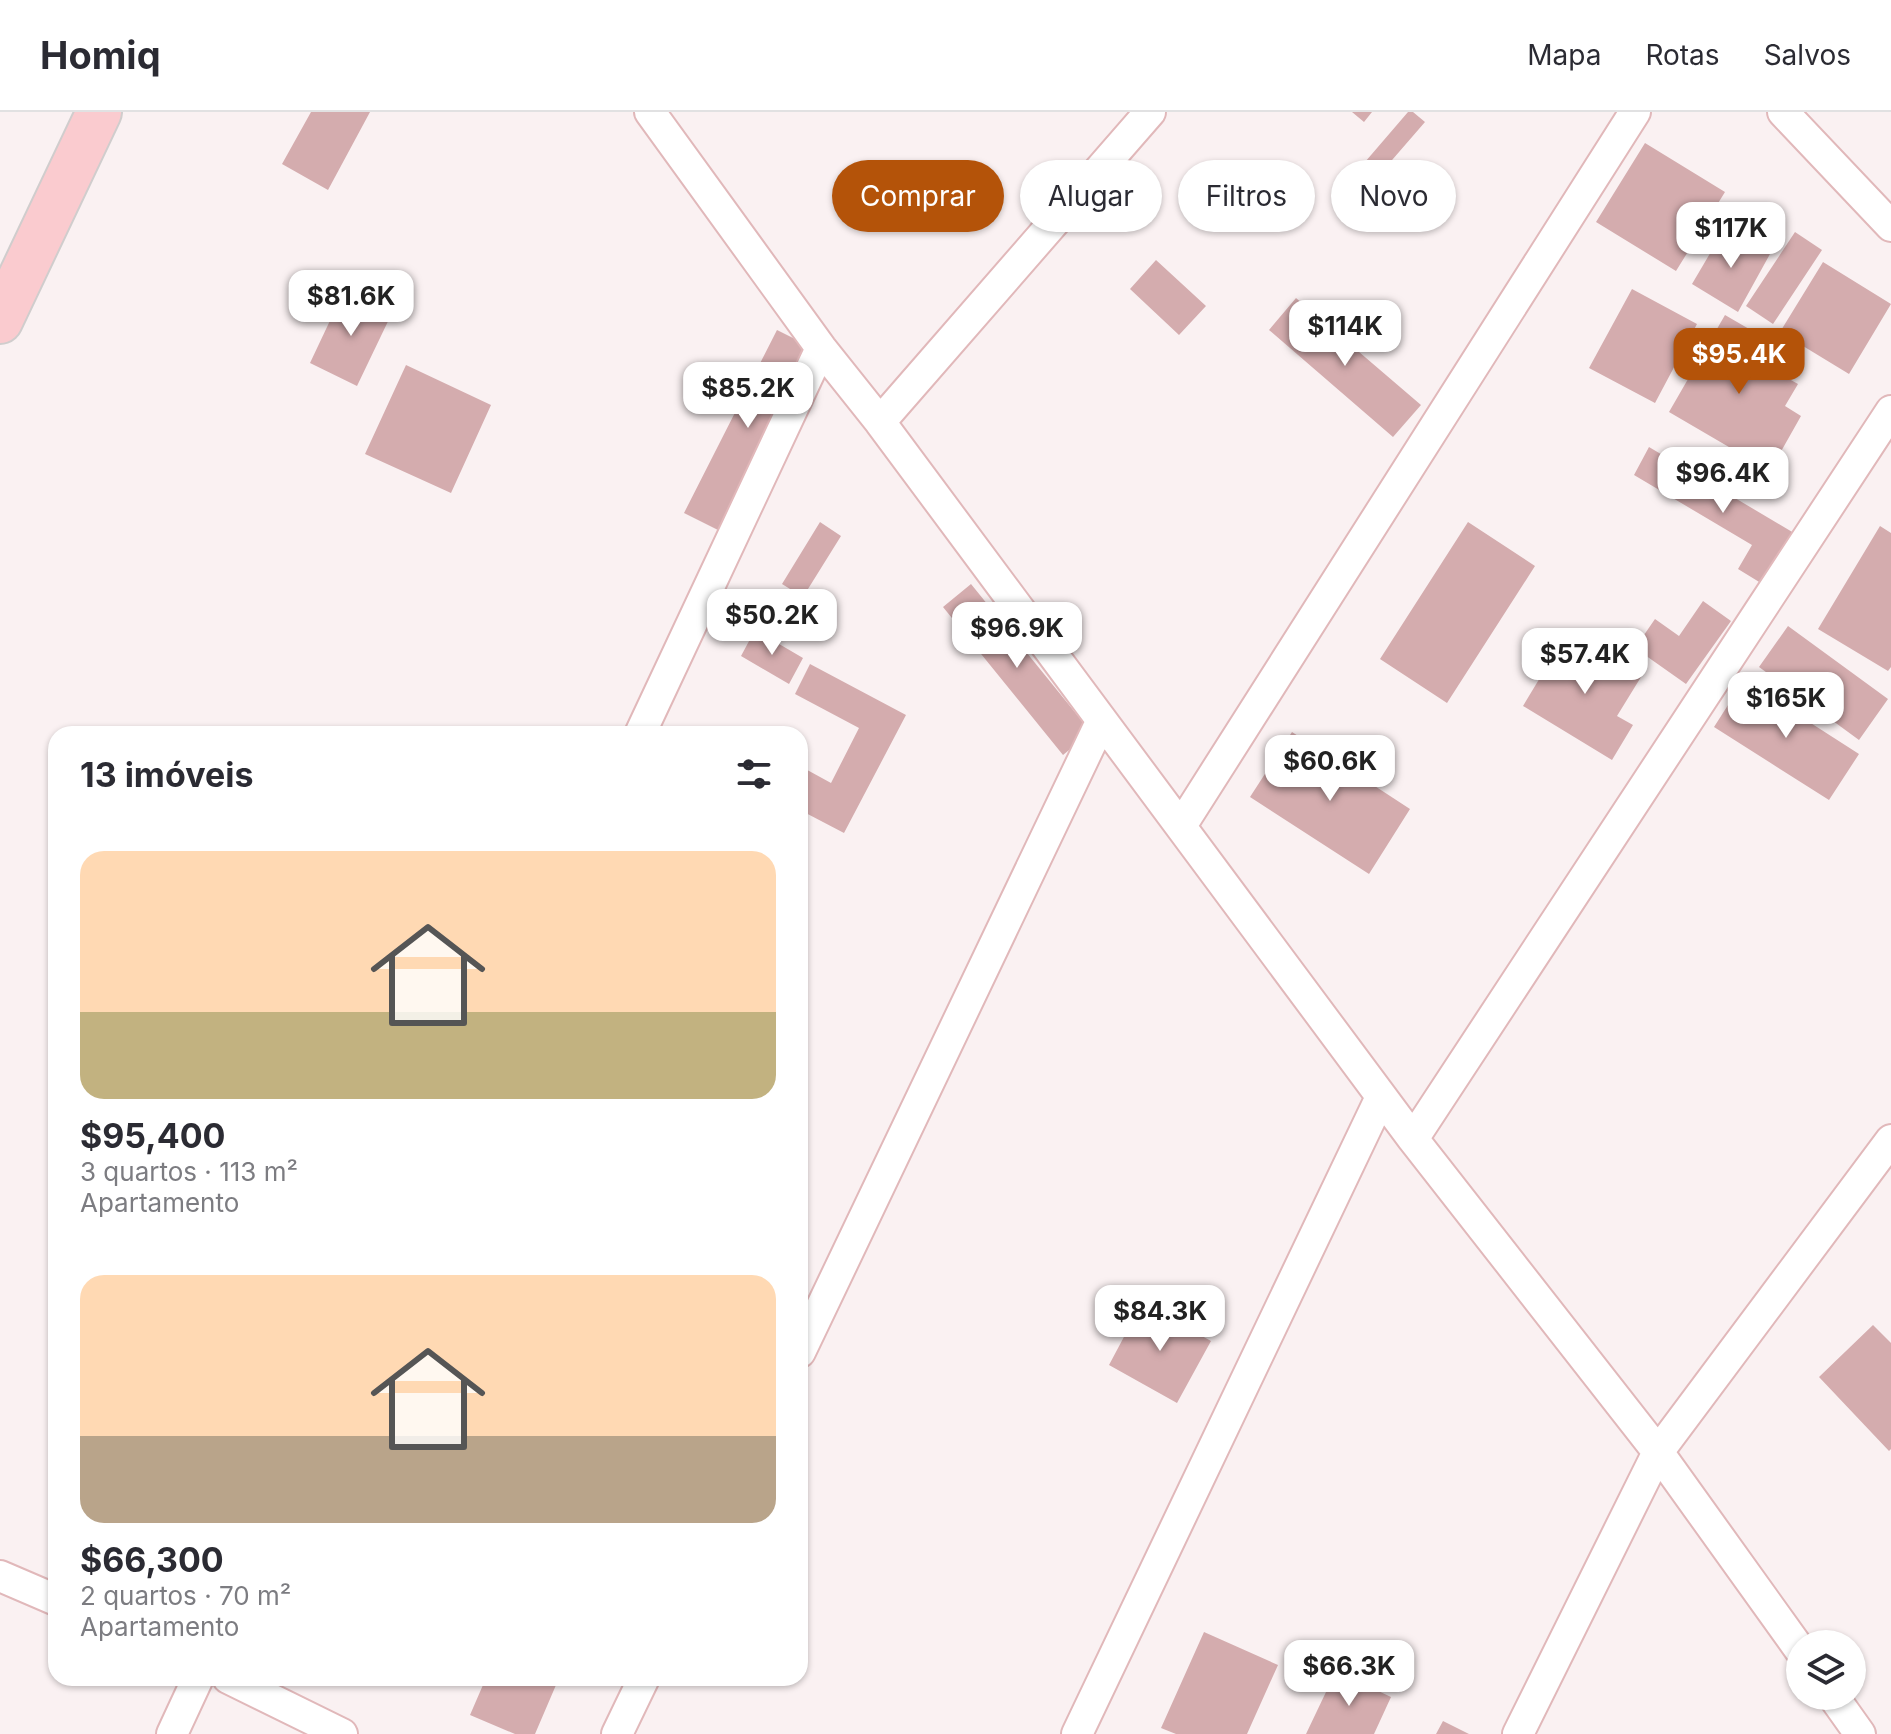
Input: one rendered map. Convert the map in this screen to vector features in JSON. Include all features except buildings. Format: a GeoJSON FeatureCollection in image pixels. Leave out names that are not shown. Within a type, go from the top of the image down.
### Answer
{"type":"FeatureCollection","features":[{"type":"Feature","properties":{"kind":"main road"},"geometry":{"type":"LineString","coordinates":[[0,321],[99,112]]}},
{"type":"Feature","properties":{"kind":"street"},"geometry":{"type":"LineString","coordinates":[[650,112],[821,348],[880,422],[1381,1097],[1658,1452],[1786,1630]]}},
{"type":"Feature","properties":{"kind":"street"},"geometry":{"type":"LineString","coordinates":[[880,422],[1150,112]]}},
{"type":"Feature","properties":{"kind":"street"},"geometry":{"type":"LineString","coordinates":[[1181,826],[1635,112]]}},
{"type":"Feature","properties":{"kind":"street"},"geometry":{"type":"LineString","coordinates":[[1783,112],[1891,226]]}},
{"type":"Feature","properties":{"kind":"street"},"geometry":{"type":"LineString","coordinates":[[644,726],[821,348]]}},
{"type":"Feature","properties":{"kind":"street"},"geometry":{"type":"LineString","coordinates":[[1413,1139],[1891,411]]}},
{"type":"Feature","properties":{"kind":"street"},"geometry":{"type":"LineString","coordinates":[[808,1335],[1101,722]]}},
{"type":"Feature","properties":{"kind":"street"},"geometry":{"type":"LineString","coordinates":[[1077,1734],[1381,1097]]}},
{"type":"Feature","properties":{"kind":"street"},"geometry":{"type":"LineString","coordinates":[[1518,1734],[1658,1452],[1891,1140]]}},
{"type":"Feature","properties":{"kind":"street"},"geometry":{"type":"LineString","coordinates":[[0,1576],[48,1597]]}},
{"type":"Feature","properties":{"kind":"street"},"geometry":{"type":"LineString","coordinates":[[172,1734],[194,1686]]}},
{"type":"Feature","properties":{"kind":"street"},"geometry":{"type":"LineString","coordinates":[[244,1686],[342,1734]]}},
{"type":"Feature","properties":{"kind":"street"},"geometry":{"type":"LineString","coordinates":[[617,1734],[640,1686]]}},
{"type":"Feature","properties":{"kind":"street"},"geometry":{"type":"LineString","coordinates":[[1843,1710],[1860,1734]]}}]}
